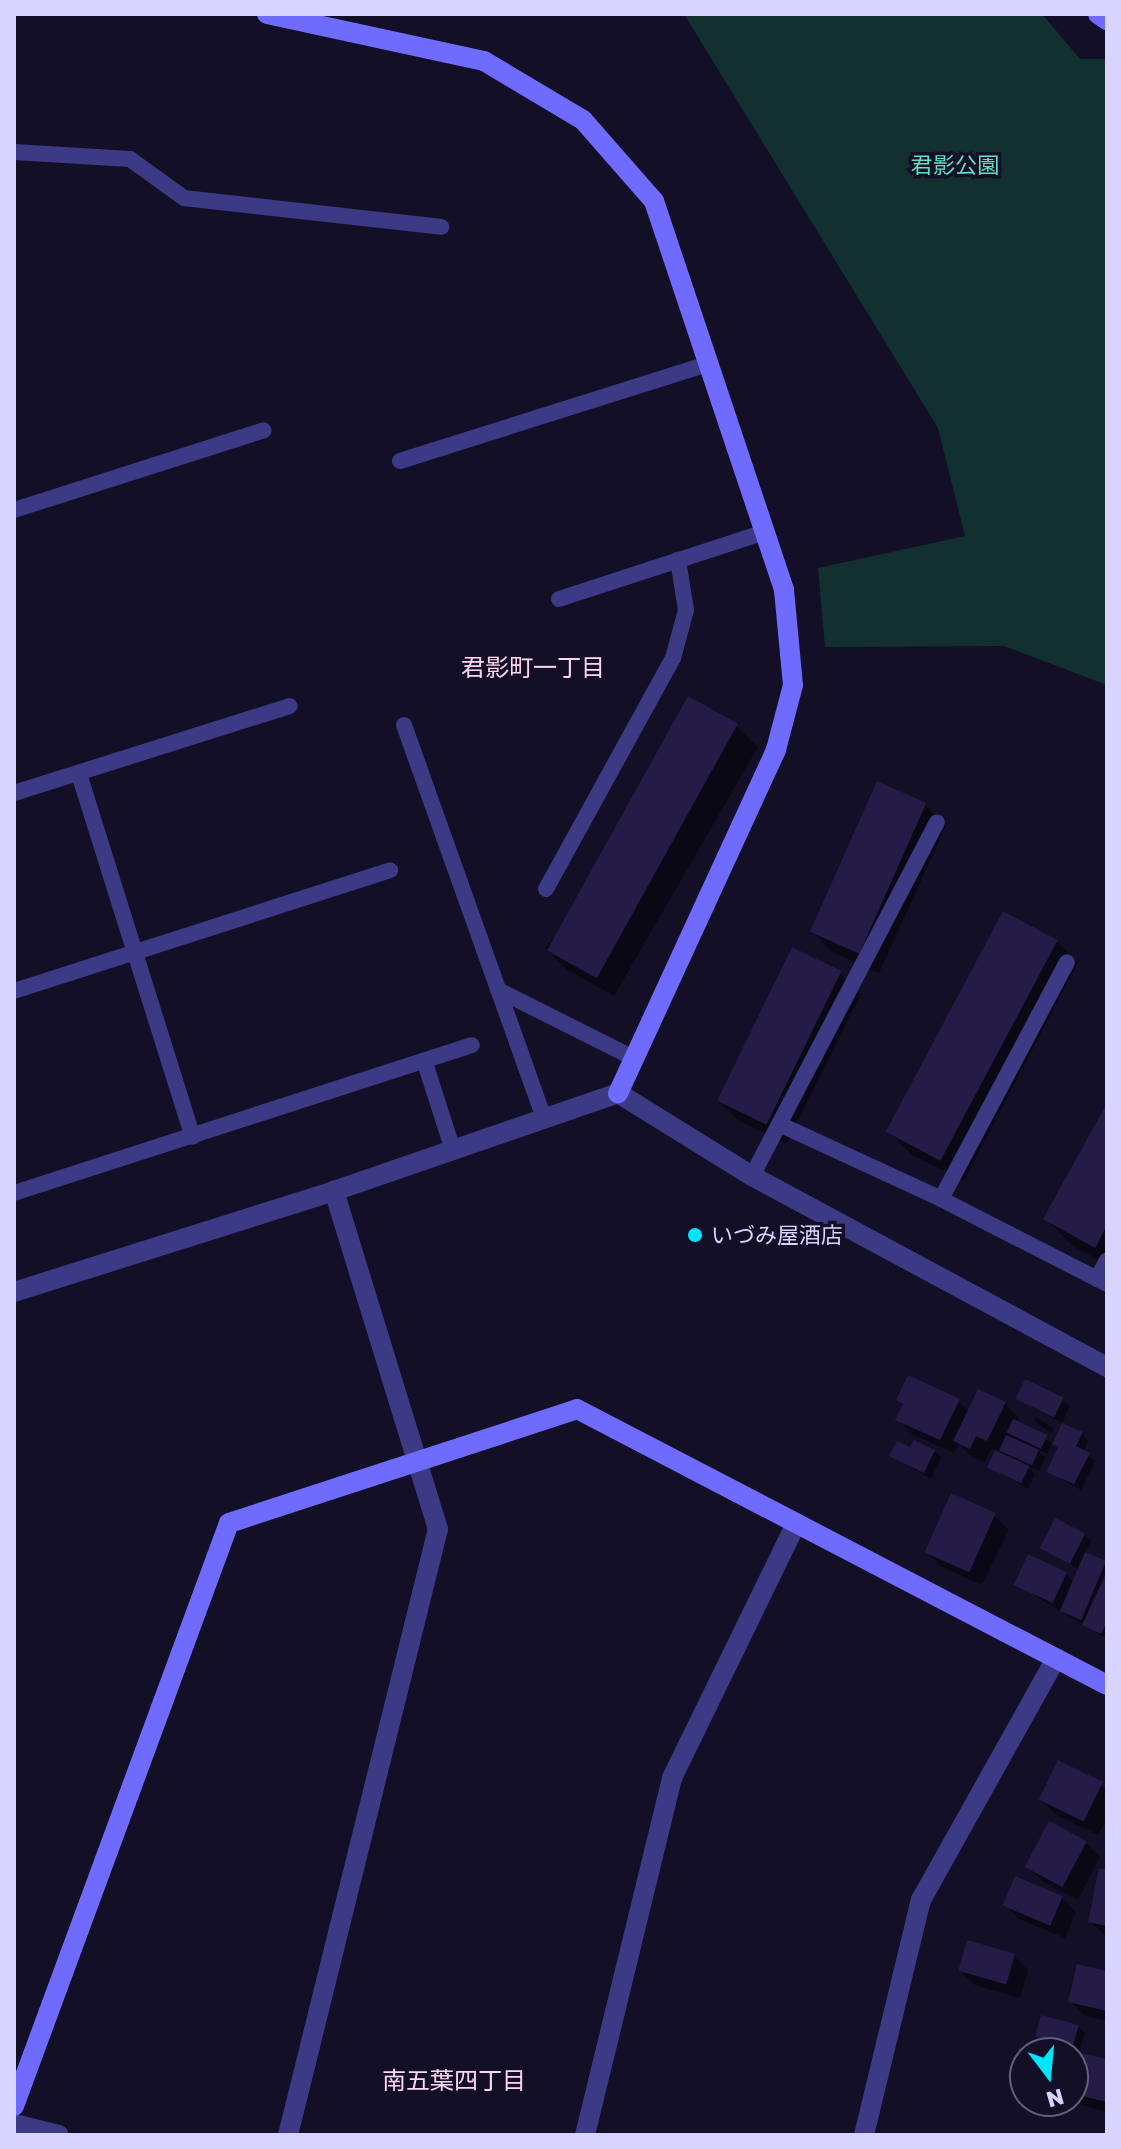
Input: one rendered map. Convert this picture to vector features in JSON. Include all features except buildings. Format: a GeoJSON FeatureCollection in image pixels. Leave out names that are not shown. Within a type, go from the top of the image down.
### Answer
{"type":"FeatureCollection","features":[{"type":"Feature","properties":{"kind":"street"},"geometry":{"type":"LineString","coordinates":[[14,1292],[334,1191],[618,1093],[776,750],[793,685],[784,590],[654,201],[583,120],[484,61],[267,14]]}},
{"type":"Feature","properties":{"kind":"street"},"geometry":{"type":"LineString","coordinates":[[1098,14],[1107,20]]}},
{"type":"Feature","properties":{"kind":"street"},"geometry":{"type":"LineString","coordinates":[[618,1093],[752,1176],[1107,1367]]}},
{"type":"Feature","properties":{"kind":"street"},"geometry":{"type":"LineString","coordinates":[[288,2135],[438,1529],[334,1191]]}},
{"type":"Feature","properties":{"kind":"street"},"geometry":{"type":"LineString","coordinates":[[14,2106],[229,1523],[577,1409],[1107,1685]]}},
{"type":"Feature","properties":{"kind":"street"},"geometry":{"type":"LineString","coordinates":[[585,2135],[672,1778],[796,1524]]}},
{"type":"Feature","properties":{"kind":"street"},"geometry":{"type":"LineString","coordinates":[[864,2135],[921,1900],[1056,1658]]}},
{"type":"Feature","properties":{"kind":"street"},"geometry":{"type":"LineString","coordinates":[[14,2124],[59,2135]]}},
{"type":"Feature","properties":{"kind":"lane"},"geometry":{"type":"LineString","coordinates":[[14,152],[130,159],[184,198],[441,227]]}},
{"type":"Feature","properties":{"kind":"lane"},"geometry":{"type":"LineString","coordinates":[[400,461],[708,364]]}},
{"type":"Feature","properties":{"kind":"lane"},"geometry":{"type":"LineString","coordinates":[[14,510],[264,430]]}},
{"type":"Feature","properties":{"kind":"lane"},"geometry":{"type":"LineString","coordinates":[[559,599],[765,532]]}},
{"type":"Feature","properties":{"kind":"lane"},"geometry":{"type":"LineString","coordinates":[[546,889],[673,658],[686,610],[678,560]]}},
{"type":"Feature","properties":{"kind":"lane"},"geometry":{"type":"LineString","coordinates":[[14,793],[290,706]]}},
{"type":"Feature","properties":{"kind":"lane"},"geometry":{"type":"LineString","coordinates":[[404,725],[544,1118]]}},
{"type":"Feature","properties":{"kind":"lane"},"geometry":{"type":"LineString","coordinates":[[79,774],[193,1137]]}},
{"type":"Feature","properties":{"kind":"lane"},"geometry":{"type":"LineString","coordinates":[[752,1176],[937,822]]}},
{"type":"Feature","properties":{"kind":"lane"},"geometry":{"type":"LineString","coordinates":[[14,991],[390,870]]}},
{"type":"Feature","properties":{"kind":"lane"},"geometry":{"type":"LineString","coordinates":[[941,1199],[1067,962]]}},
{"type":"Feature","properties":{"kind":"lane"},"geometry":{"type":"LineString","coordinates":[[498,990],[634,1058]]}},
{"type":"Feature","properties":{"kind":"lane"},"geometry":{"type":"LineString","coordinates":[[14,1193],[425,1063],[472,1045]]}},
{"type":"Feature","properties":{"kind":"lane"},"geometry":{"type":"LineString","coordinates":[[425,1063],[453,1150]]}},
{"type":"Feature","properties":{"kind":"lane"},"geometry":{"type":"LineString","coordinates":[[779,1124],[941,1199],[1102,1282],[1107,1260]]}},
{"type":"Feature","properties":{"kind":"green space","name":"君影公園"},"geometry":{"type":"Polygon","coordinates":[[[684,14],[1042,14],[1080,59],[1107,59],[1107,685],[1004,646],[825,647],[818,568],[965,536],[938,428],[684,14]]]}},
{"type":"Feature","properties":{"kind":"place","name":"いづみ屋酒店"},"geometry":{"type":"Point","coordinates":[695,1235]}},
{"type":"Feature","properties":{"kind":"district","name":"君影町一丁目"},"geometry":{"type":"Point","coordinates":[533,667]}},
{"type":"Feature","properties":{"kind":"district","name":"南五葉四丁目"},"geometry":{"type":"Point","coordinates":[454,2080]}}]}
